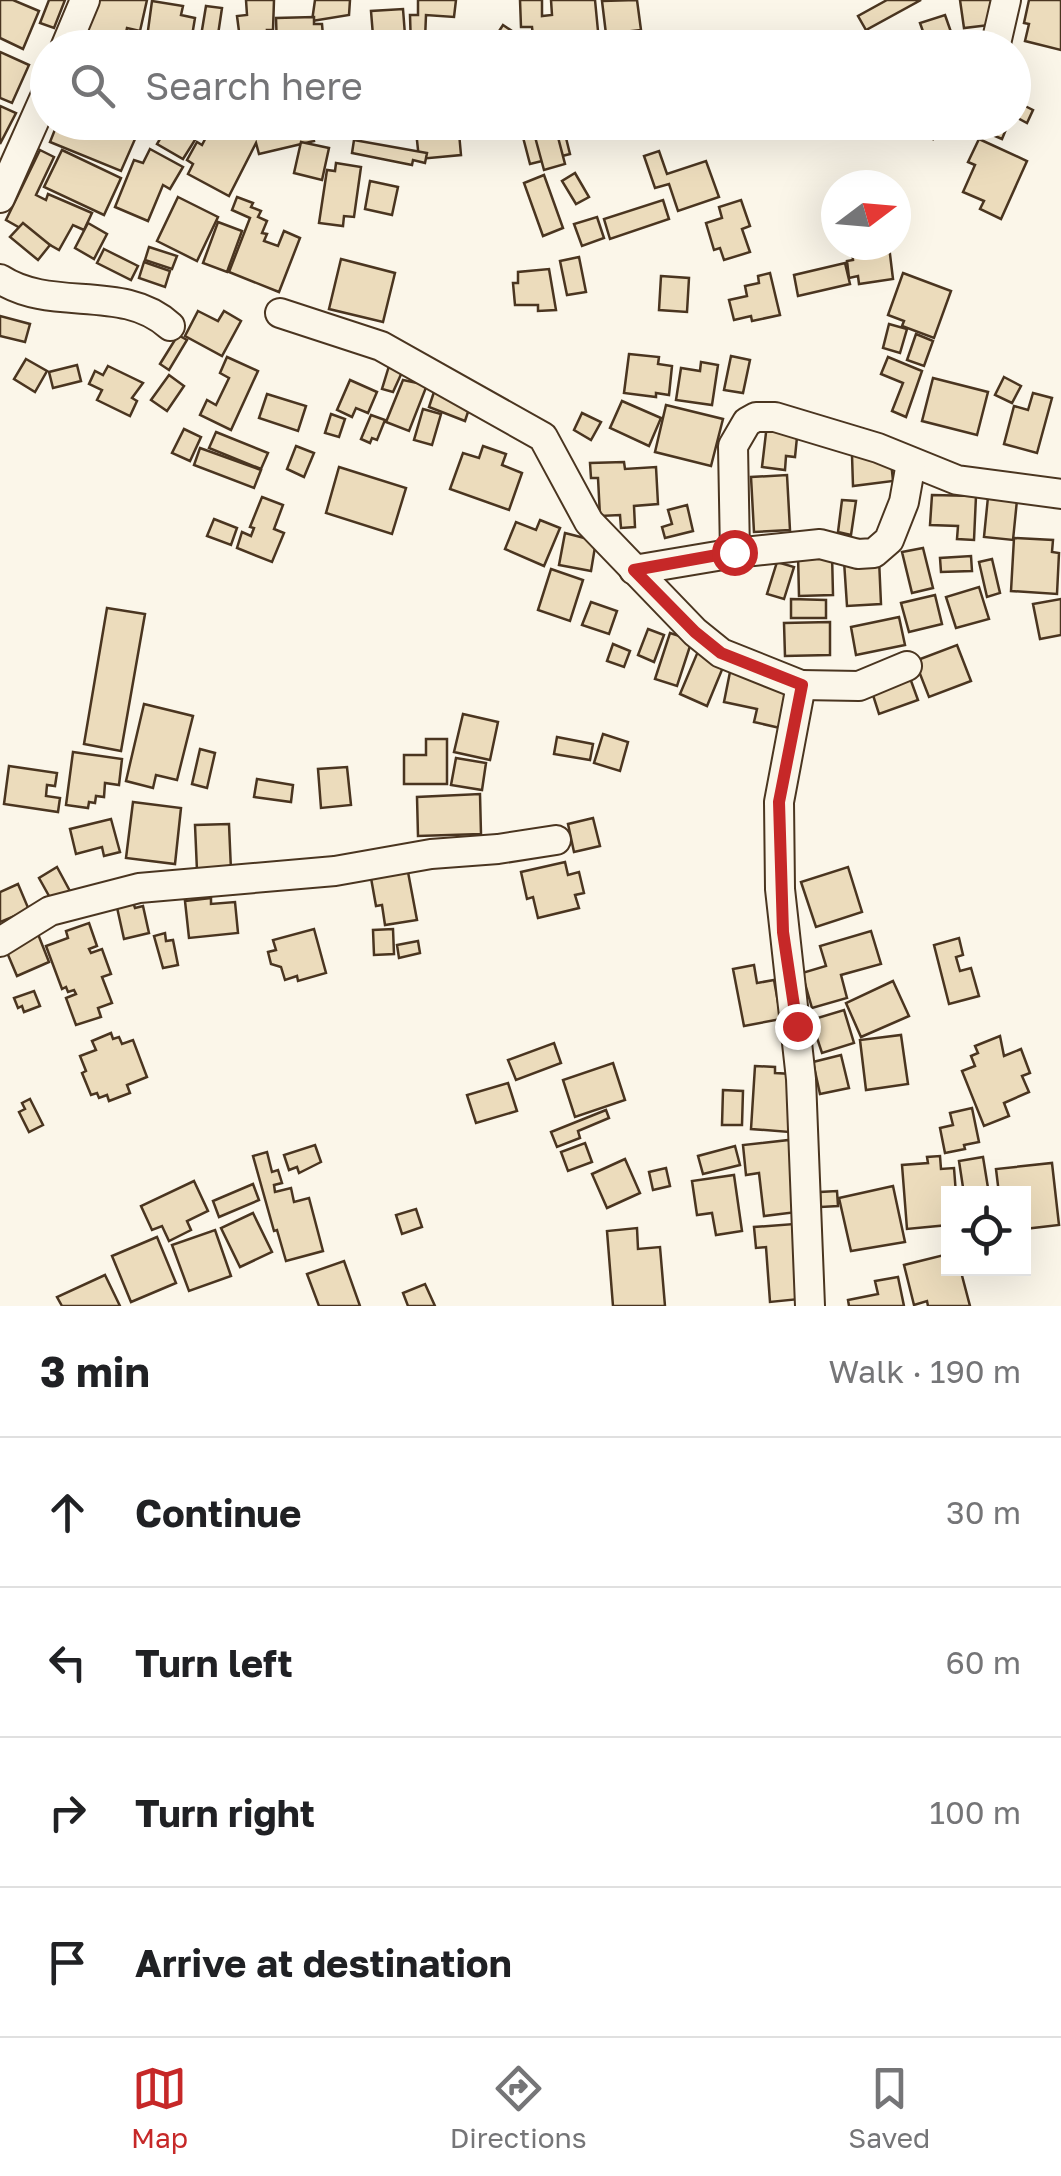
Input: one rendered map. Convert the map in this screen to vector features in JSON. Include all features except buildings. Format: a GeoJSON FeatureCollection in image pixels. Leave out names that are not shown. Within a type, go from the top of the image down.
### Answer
{"type":"FeatureCollection","features":[{"type":"Feature","properties":{"kind":"street"},"geometry":{"type":"LineString","coordinates":[[72,30],[85,0]]}},
{"type":"Feature","properties":{"kind":"street"},"geometry":{"type":"LineString","coordinates":[[998,30],[1006,0]]}},
{"type":"Feature","properties":{"kind":"street"},"geometry":{"type":"LineString","coordinates":[[0,198],[30,130]]}},
{"type":"Feature","properties":{"kind":"street"},"geometry":{"type":"LineString","coordinates":[[0,279],[27,292],[51,297],[128,302],[170,326]]}},
{"type":"Feature","properties":{"kind":"street"},"geometry":{"type":"LineString","coordinates":[[280,312],[381,346],[543,437],[589,522],[695,632],[721,653],[802,685],[860,686],[906,666]]}},
{"type":"Feature","properties":{"kind":"street"},"geometry":{"type":"LineString","coordinates":[[734,552],[733,446],[746,422],[756,417],[775,417],[878,448],[957,480],[1061,494]]}},
{"type":"Feature","properties":{"kind":"street"},"geometry":{"type":"LineString","coordinates":[[634,570],[734,552],[820,544],[858,554],[874,553],[888,540],[912,463]]}},
{"type":"Feature","properties":{"kind":"street"},"geometry":{"type":"LineString","coordinates":[[802,685],[779,802],[783,932],[801,1080],[809,1206],[810,1306]]}},
{"type":"Feature","properties":{"kind":"street"},"geometry":{"type":"LineString","coordinates":[[0,942],[50,911],[139,888],[305,874],[556,840]]}},
{"type":"Feature","properties":{"kind":"route"},"geometry":{"type":"LineString","coordinates":[[734,552],[634,570],[721,653],[802,685],[779,802],[783,932],[797,1026]]}}]}
